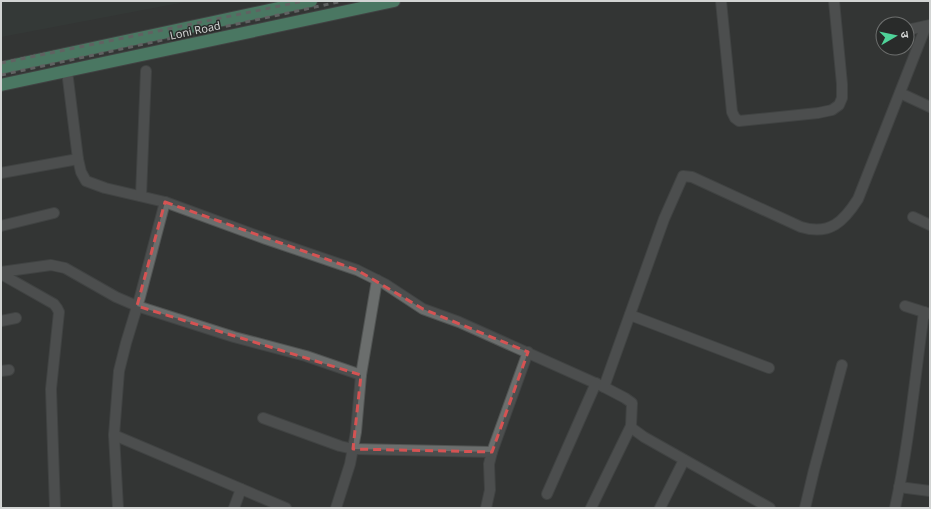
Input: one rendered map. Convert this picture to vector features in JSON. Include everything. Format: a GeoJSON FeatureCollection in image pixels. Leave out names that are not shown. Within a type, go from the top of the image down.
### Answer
{"type":"FeatureCollection","features":[{"type":"Feature","properties":{"kind":"highway","name":"Loni Road"},"geometry":{"type":"LineString","coordinates":[[1,68],[311,1]]}},
{"type":"Feature","properties":{"kind":"highway","name":"Loni Road"},"geometry":{"type":"LineString","coordinates":[[1,85],[394,1]]}},
{"type":"Feature","properties":{"kind":"street"},"geometry":{"type":"LineString","coordinates":[[720,1],[732,112],[735,118],[739,121],[818,113],[832,110],[839,105],[842,98],[842,84],[834,1]]}},
{"type":"Feature","properties":{"kind":"street"},"geometry":{"type":"LineString","coordinates":[[915,28],[928,25]]}},
{"type":"Feature","properties":{"kind":"street"},"geometry":{"type":"LineString","coordinates":[[547,494],[600,385],[630,315],[664,218],[683,176],[692,177],[809,230],[830,228],[841,221],[849,213],[858,199],[928,25]]}},
{"type":"Feature","properties":{"kind":"street"},"geometry":{"type":"LineString","coordinates":[[67,71],[78,159],[81,172],[86,181],[104,188],[165,202],[273,242],[357,270],[377,280],[423,309],[459,322],[528,352],[600,385],[626,398],[632,403],[631,426],[591,508]]}},
{"type":"Feature","properties":{"kind":"street"},"geometry":{"type":"LineString","coordinates":[[141,196],[146,71]]}},
{"type":"Feature","properties":{"kind":"street"},"geometry":{"type":"LineString","coordinates":[[900,93],[930,107]]}},
{"type":"Feature","properties":{"kind":"street"},"geometry":{"type":"LineString","coordinates":[[1,173],[78,159]]}},
{"type":"Feature","properties":{"kind":"street"},"geometry":{"type":"LineString","coordinates":[[118,508],[114,435],[120,371],[126,343],[165,202]]}},
{"type":"Feature","properties":{"kind":"street"},"geometry":{"type":"LineString","coordinates":[[1,226],[54,213]]}},
{"type":"Feature","properties":{"kind":"street"},"geometry":{"type":"LineString","coordinates":[[913,217],[930,225]]}},
{"type":"Feature","properties":{"kind":"street"},"geometry":{"type":"LineString","coordinates":[[1,273],[51,265],[58,266],[65,268],[116,297],[137,306],[234,337],[306,356],[361,375]]}},
{"type":"Feature","properties":{"kind":"street"},"geometry":{"type":"LineString","coordinates":[[1,273],[54,304],[59,312],[50,394],[55,508]]}},
{"type":"Feature","properties":{"kind":"street"},"geometry":{"type":"LineString","coordinates":[[337,508],[353,449],[361,375],[377,280]]}},
{"type":"Feature","properties":{"kind":"street"},"geometry":{"type":"LineString","coordinates":[[894,508],[899,487],[927,313],[905,306]]}},
{"type":"Feature","properties":{"kind":"street"},"geometry":{"type":"LineString","coordinates":[[630,315],[768,368]]}},
{"type":"Feature","properties":{"kind":"street"},"geometry":{"type":"LineString","coordinates":[[1,321],[16,318]]}},
{"type":"Feature","properties":{"kind":"street"},"geometry":{"type":"LineString","coordinates":[[486,508],[490,490],[489,464],[492,452],[528,352]]}},
{"type":"Feature","properties":{"kind":"street"},"geometry":{"type":"LineString","coordinates":[[805,508],[842,365]]}},
{"type":"Feature","properties":{"kind":"street"},"geometry":{"type":"LineString","coordinates":[[262,418],[340,446],[353,449],[492,452]]}},
{"type":"Feature","properties":{"kind":"street"},"geometry":{"type":"LineString","coordinates":[[631,426],[644,437],[770,508]]}},
{"type":"Feature","properties":{"kind":"street"},"geometry":{"type":"LineString","coordinates":[[114,435],[286,508]]}},
{"type":"Feature","properties":{"kind":"street"},"geometry":{"type":"LineString","coordinates":[[660,508],[684,460]]}},
{"type":"Feature","properties":{"kind":"street"},"geometry":{"type":"LineString","coordinates":[[899,487],[930,491]]}},
{"type":"Feature","properties":{"kind":"street"},"geometry":{"type":"LineString","coordinates":[[234,508],[241,489]]}},
{"type":"Feature","properties":{"kind":"highlighted area"},"geometry":{"type":"Polygon","coordinates":[[[165,202],[357,270],[423,309],[528,352],[492,452],[353,449],[361,375],[137,306],[165,202]]]}},
{"type":"Feature","properties":{"kind":"shaded area"},"geometry":{"type":"Polygon","coordinates":[[[1,1],[190,1],[1,37],[1,1]]]}},
{"type":"Feature","properties":{"kind":"railway"},"geometry":{"type":"LineString","coordinates":[[1,63],[304,1]]}},
{"type":"Feature","properties":{"kind":"railway"},"geometry":{"type":"LineString","coordinates":[[1,75],[343,1]]}}]}
